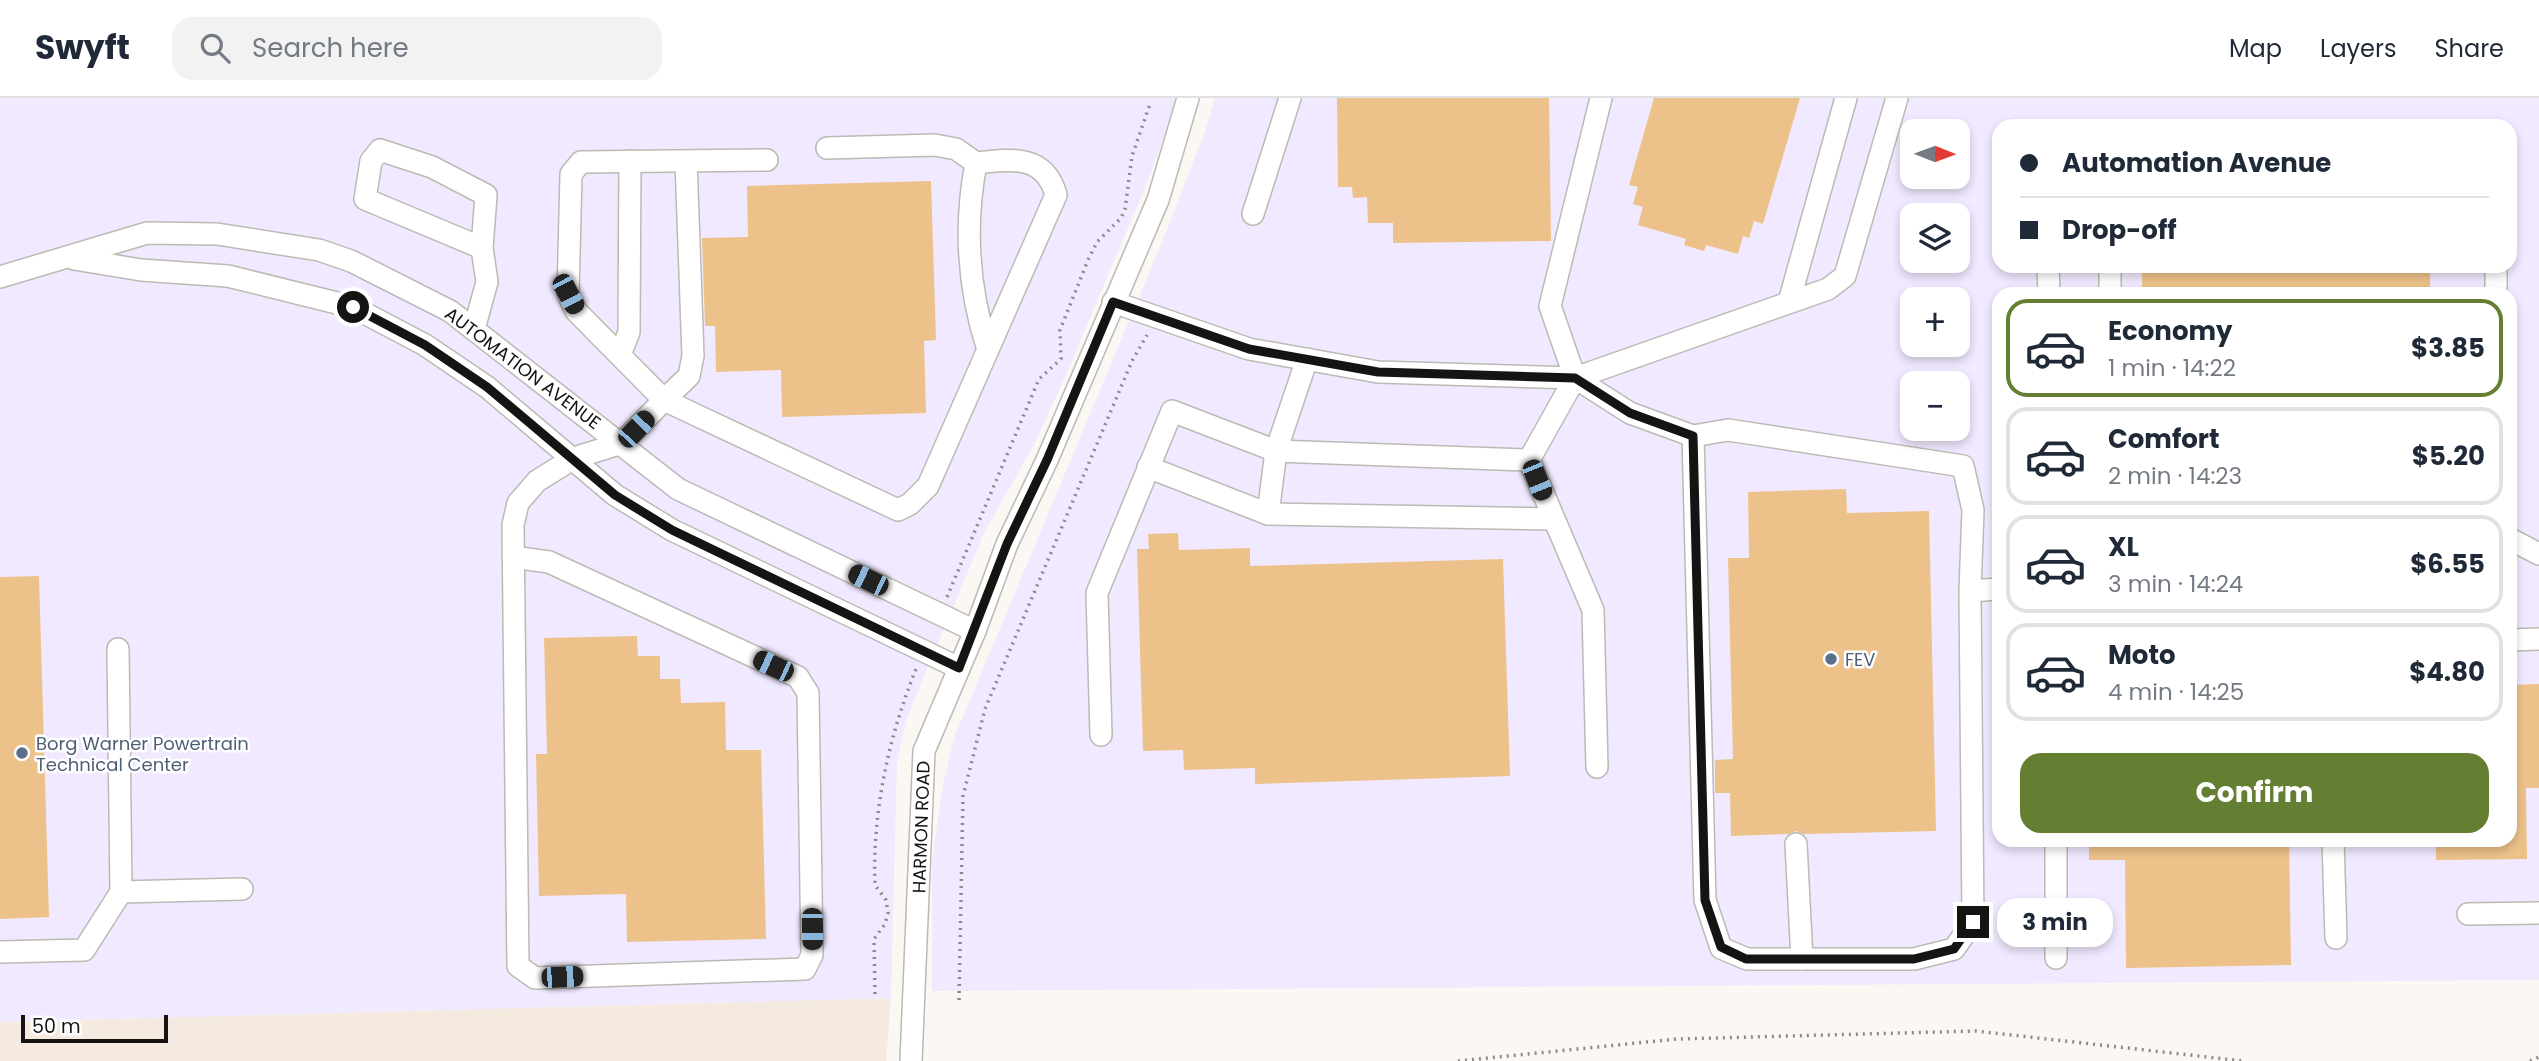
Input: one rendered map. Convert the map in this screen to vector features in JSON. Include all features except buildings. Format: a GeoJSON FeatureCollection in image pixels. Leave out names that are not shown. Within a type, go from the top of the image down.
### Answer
{"type":"FeatureCollection","features":[{"type":"Feature","properties":{"kind":"street","name":"HARMON ROAD"},"geometry":{"type":"LineString","coordinates":[[911,1061],[924,751],[975,631],[1007,544],[1047,460],[1158,200],[1188,98]]}},
{"type":"Feature","properties":{"kind":"street"},"geometry":{"type":"LineString","coordinates":[[1253,214],[1290,98]]}},
{"type":"Feature","properties":{"kind":"street"},"geometry":{"type":"LineString","coordinates":[[1601,98],[1550,306],[1575,378],[1630,413],[1693,436],[1728,430],[1963,466],[1973,510],[1970,591],[1973,922],[1954,949],[1914,959],[1746,959],[1721,947],[1705,900],[1693,436]]}},
{"type":"Feature","properties":{"kind":"street"},"geometry":{"type":"LineString","coordinates":[[1789,302],[1846,98]]}},
{"type":"Feature","properties":{"kind":"street"},"geometry":{"type":"LineString","coordinates":[[1113,302],[1249,349],[1378,372],[1575,378],[1828,289],[1845,276],[1897,98]]}},
{"type":"Feature","properties":{"kind":"street"},"geometry":{"type":"LineString","coordinates":[[766,160],[581,162],[570,174],[568,294],[576,311],[664,400],[898,510],[910,504],[928,486],[1056,195],[1052,179],[1036,164],[1005,159],[976,163],[956,149],[935,145],[827,148]]}},
{"type":"Feature","properties":{"kind":"street"},"geometry":{"type":"LineString","coordinates":[[474,328],[487,282],[482,248],[486,195],[432,167],[380,150],[371,161],[365,200],[482,248]]}},
{"type":"Feature","properties":{"kind":"street"},"geometry":{"type":"LineString","coordinates":[[621,355],[629,332],[630,161]]}},
{"type":"Feature","properties":{"kind":"street"},"geometry":{"type":"LineString","coordinates":[[513,557],[549,562],[797,677],[808,693],[812,955],[805,969],[534,978],[518,966],[513,557],[513,525],[518,502],[537,481],[574,458],[622,443],[689,376],[693,356],[686,161]]}},
{"type":"Feature","properties":{"kind":"street"},"geometry":{"type":"LineString","coordinates":[[976,163],[968,203],[974,305],[988,350]]}},
{"type":"Feature","properties":{"kind":"street","name":"AUTOMATION AVENUE"},"geometry":{"type":"LineString","coordinates":[[69,258],[147,233],[217,234],[319,250],[351,261],[411,290],[474,328],[678,489],[975,631]]}},
{"type":"Feature","properties":{"kind":"street"},"geometry":{"type":"LineString","coordinates":[[0,277],[69,258]]}},
{"type":"Feature","properties":{"kind":"street","name":"AUTOMATION AVENUE"},"geometry":{"type":"LineString","coordinates":[[69,258],[141,270],[228,276],[353,307],[425,345],[487,387],[615,495],[672,530],[959,668]]}},
{"type":"Feature","properties":{"kind":"street"},"geometry":{"type":"LineString","coordinates":[[1268,514],[1276,451],[1307,359]]}},
{"type":"Feature","properties":{"kind":"street"},"geometry":{"type":"LineString","coordinates":[[1529,460],[1575,378]]}},
{"type":"Feature","properties":{"kind":"street"},"geometry":{"type":"LineString","coordinates":[[1101,736],[1097,593],[1172,411],[1276,451],[1529,460]]}},
{"type":"Feature","properties":{"kind":"street"},"geometry":{"type":"LineString","coordinates":[[1529,460],[1593,610],[1597,767]]}},
{"type":"Feature","properties":{"kind":"street"},"geometry":{"type":"LineString","coordinates":[[1148,467],[1268,514],[1553,519]]}},
{"type":"Feature","properties":{"kind":"street"},"geometry":{"type":"LineString","coordinates":[[2517,543],[2539,554]]}},
{"type":"Feature","properties":{"kind":"street"},"geometry":{"type":"LineString","coordinates":[[1970,591],[1992,589]]}},
{"type":"Feature","properties":{"kind":"street"},"geometry":{"type":"LineString","coordinates":[[2517,640],[2539,639]]}},
{"type":"Feature","properties":{"kind":"street"},"geometry":{"type":"LineString","coordinates":[[0,952],[84,950],[121,891],[118,649]]}},
{"type":"Feature","properties":{"kind":"street"},"geometry":{"type":"LineString","coordinates":[[1796,844],[1802,959]]}},
{"type":"Feature","properties":{"kind":"street"},"geometry":{"type":"LineString","coordinates":[[2056,847],[2056,958]]}},
{"type":"Feature","properties":{"kind":"street"},"geometry":{"type":"LineString","coordinates":[[2333,847],[2336,938]]}},
{"type":"Feature","properties":{"kind":"street"},"geometry":{"type":"LineString","coordinates":[[121,891],[242,889]]}},
{"type":"Feature","properties":{"kind":"street"},"geometry":{"type":"LineString","coordinates":[[2468,914],[2539,913]]}},
{"type":"Feature","properties":{"kind":"path"},"geometry":{"type":"LineString","coordinates":[[940,614],[1039,379],[1060,359],[1060,330],[1088,260],[1097,242],[1121,218],[1125,209],[1132,156],[1150,104]]}},
{"type":"Feature","properties":{"kind":"path"},"geometry":{"type":"LineString","coordinates":[[959,1000],[963,796],[985,709],[1132,361],[1155,317]]}},
{"type":"Feature","properties":{"kind":"path"},"geometry":{"type":"LineString","coordinates":[[875,994],[874,940],[885,924],[888,913],[886,900],[875,885],[881,799],[898,719],[924,651]]}},
{"type":"Feature","properties":{"kind":"path"},"geometry":{"type":"LineString","coordinates":[[1458,1061],[1677,1039],[1976,1031],[2243,1061]]}},
{"type":"Feature","properties":{"kind":"path"},"geometry":{"type":"LineString","coordinates":[[2529,1061],[2539,1057]]}},
{"type":"Feature","properties":{"kind":"shaded area"},"geometry":{"type":"Polygon","coordinates":[[[0,98],[1178,98],[1149,178],[1071,363],[1035,443],[984,533],[907,718],[897,762],[891,998],[0,1022],[0,98]]]}},
{"type":"Feature","properties":{"kind":"shaded area"},"geometry":{"type":"Polygon","coordinates":[[[1215,98],[2539,98],[2539,980],[932,991],[932,861],[942,790],[954,738],[1163,240],[1215,98]]]}},
{"type":"Feature","properties":{"kind":"shaded area"},"geometry":{"type":"Polygon","coordinates":[[[891,998],[886,1061],[0,1061],[0,1022],[891,998]]]}},
{"type":"Feature","properties":{"kind":"place","name":"FEV"},"geometry":{"type":"Point","coordinates":[1831,659]}},
{"type":"Feature","properties":{"kind":"place","name":"Borg Warner Powertrain Technical Center"},"geometry":{"type":"Point","coordinates":[22,753]}},
{"type":"Feature","properties":{"kind":"route"},"geometry":{"type":"LineString","coordinates":[[353,307],[425,345],[487,387],[615,495],[672,530],[959,668],[1007,544],[1047,460],[1113,302],[1249,349],[1378,372],[1575,378],[1630,413],[1693,436],[1705,900],[1721,947],[1746,959],[1914,959],[1954,949],[1973,922]]}}]}
